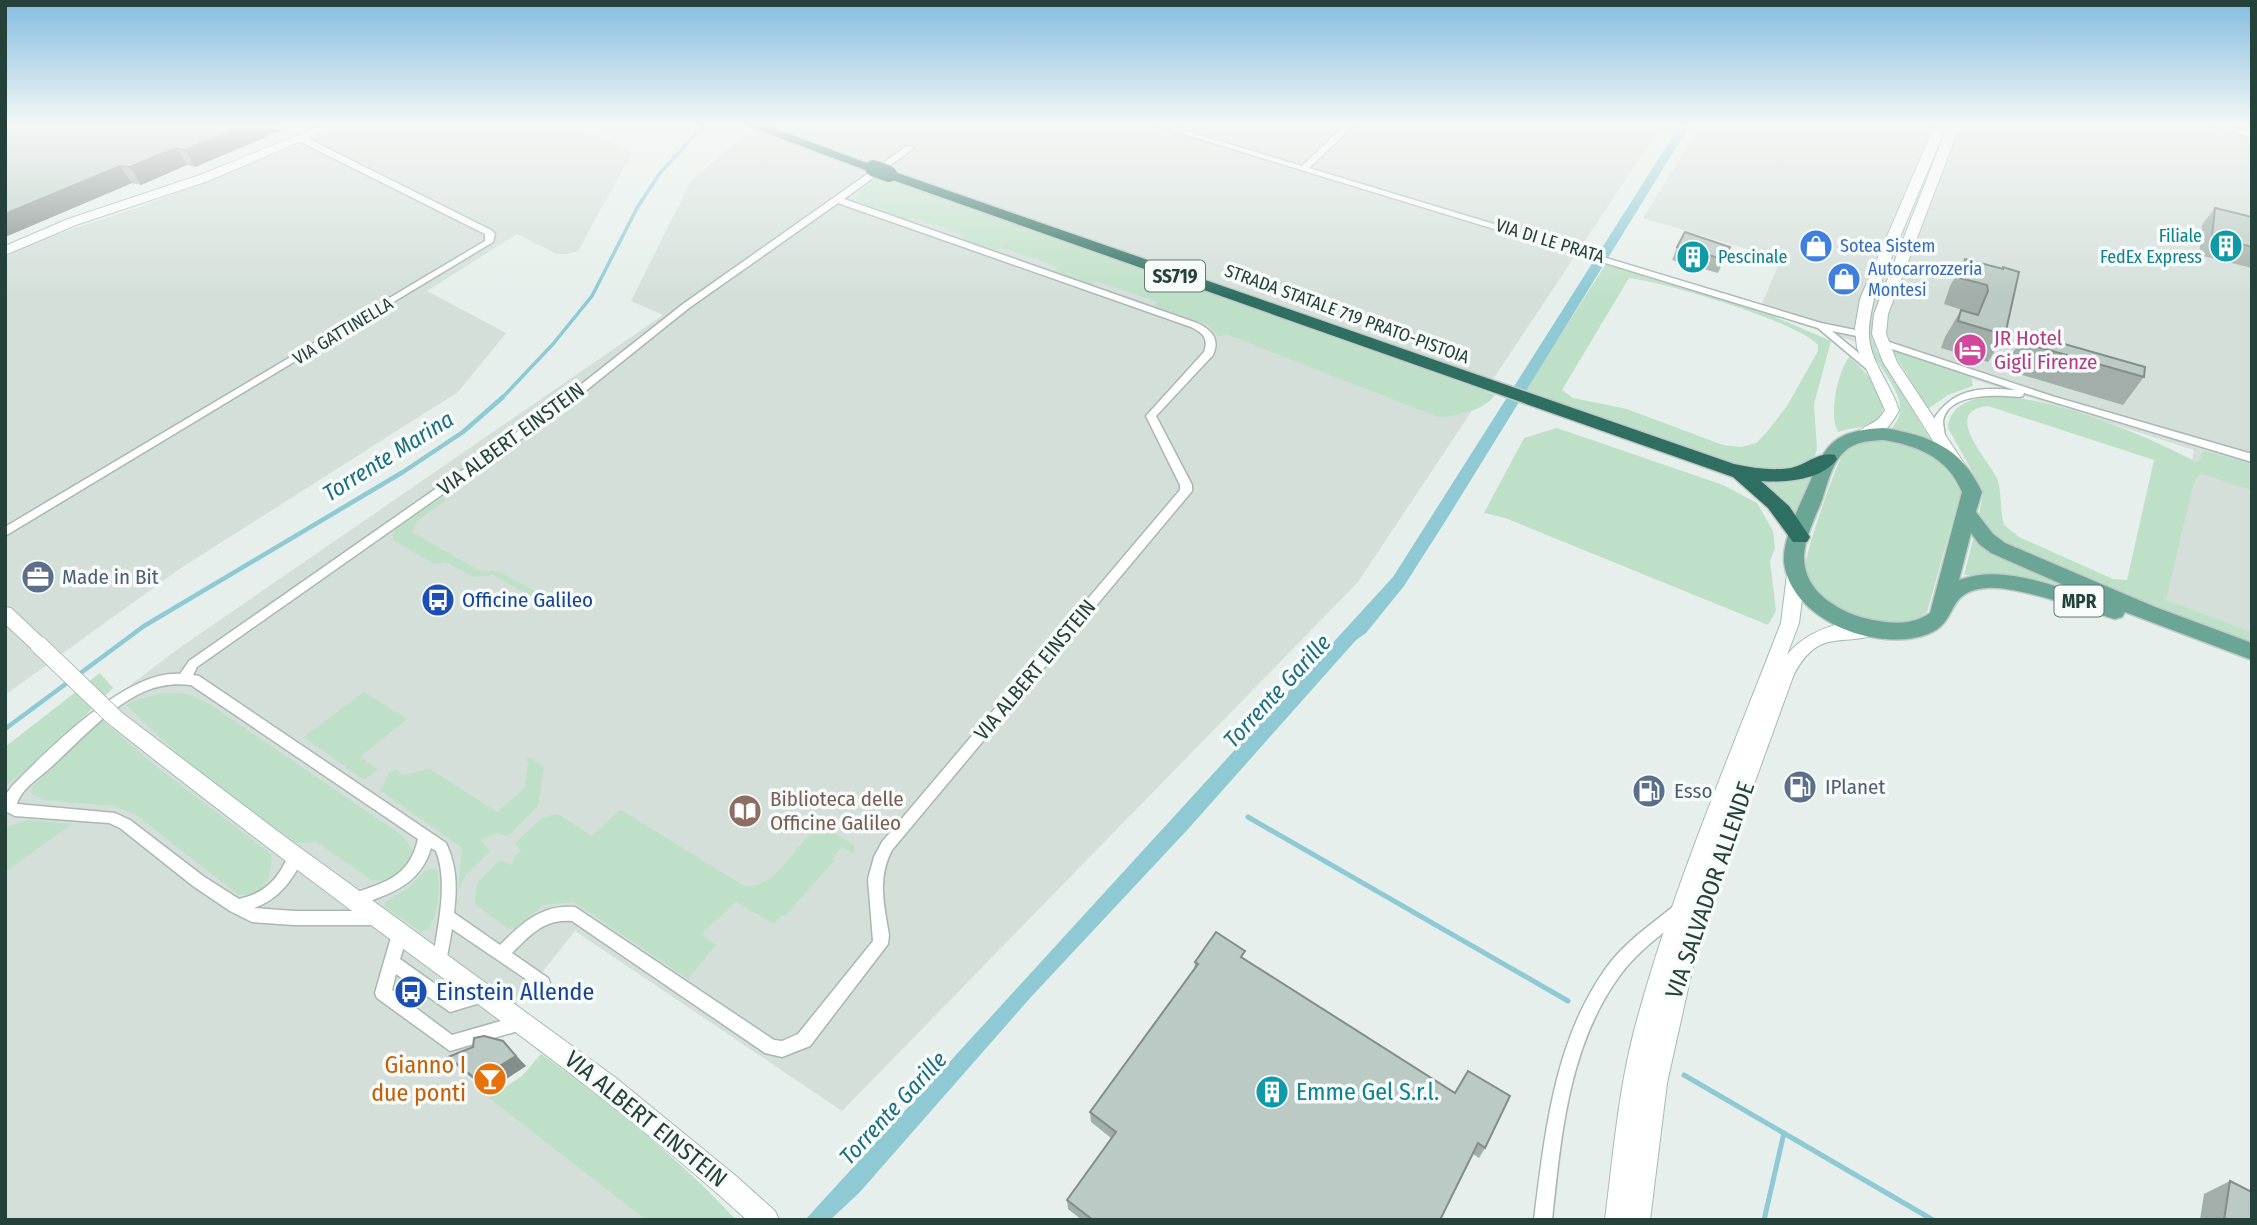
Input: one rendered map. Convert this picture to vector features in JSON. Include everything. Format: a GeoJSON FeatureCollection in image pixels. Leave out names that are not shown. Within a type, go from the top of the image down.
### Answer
{"type":"FeatureCollection","features":[{"type":"Feature","properties":{"kind":"highway","name":"STRADA STATALE 719 PRATO-PISTOIA"},"geometry":{"type":"LineString","coordinates":[[912,182],[1731,470]]}},
{"type":"Feature","properties":{"kind":"highway","name":"SS719"},"geometry":{"type":"LineString","coordinates":[[1731,470],[1767,477],[1791,476],[1810,471],[1828,459]]}},
{"type":"Feature","properties":{"kind":"highway","name":"SS719"},"geometry":{"type":"LineString","coordinates":[[1731,470],[1762,489],[1783,509],[1800,537]]}},
{"type":"Feature","properties":{"kind":"main road"},"geometry":{"type":"LineString","coordinates":[[5,251],[72,222],[191,182]]}},
{"type":"Feature","properties":{"kind":"main road"},"geometry":{"type":"LineString","coordinates":[[1828,459],[1841,443],[1885,424],[1892,410],[1888,393],[1864,348],[1862,334],[1867,299],[1917,182]]}},
{"type":"Feature","properties":{"kind":"main road"},"geometry":{"type":"LineString","coordinates":[[1880,342],[1881,314],[1932,182]]}},
{"type":"Feature","properties":{"kind":"main road","name":"VIA SALVADOR ALLENDE"},"geometry":{"type":"LineString","coordinates":[[1637,1220],[1653,1093],[1667,1019],[1687,946],[1787,671],[1801,650],[1829,633],[1924,628],[1939,617],[1945,599],[1972,492],[1967,478],[1940,442],[1880,342]]}},
{"type":"Feature","properties":{"kind":"main road"},"geometry":{"type":"LineString","coordinates":[[1863,435],[1884,434],[1923,442],[1957,465]]}},
{"type":"Feature","properties":{"kind":"main road","name":"VIA SALVADOR ALLENDE"},"geometry":{"type":"LineString","coordinates":[[1618,1220],[1631,1107],[1645,1034],[1679,911],[1790,623],[1796,575],[1793,557],[1828,459]]}},
{"type":"Feature","properties":{"kind":"main road","name":"MPR"},"geometry":{"type":"LineString","coordinates":[[1968,513],[1986,539],[1998,548],[2217,640]]}},
{"type":"Feature","properties":{"kind":"main road","name":"VIA SALVADOR ALLENDE"},"geometry":{"type":"LineString","coordinates":[[1796,575],[1812,598],[1829,611],[1847,621],[1876,631]]}},
{"type":"Feature","properties":{"kind":"main road","name":"MPR"},"geometry":{"type":"LineString","coordinates":[[1945,599],[1957,588],[1968,583],[1984,579],[2001,580],[2252,652]]}},
{"type":"Feature","properties":{"kind":"main road","name":"VIA ALBERT EINSTEIN"},"geometry":{"type":"LineString","coordinates":[[5,613],[115,718],[296,858],[522,1023],[722,1179],[766,1220]]}},
{"type":"Feature","properties":{"kind":"street","name":"VIA GATTINELLA"},"geometry":{"type":"LineString","coordinates":[[5,532],[489,242],[491,234],[488,232],[388,182]]}},
{"type":"Feature","properties":{"kind":"street","name":"VIA ALBERT EINSTEIN"},"geometry":{"type":"LineString","coordinates":[[184,678],[193,664],[554,411],[686,306],[864,182]]}},
{"type":"Feature","properties":{"kind":"street","name":"VIA DI LE PRATA"},"geometry":{"type":"LineString","coordinates":[[1351,182],[1819,325],[1862,334]]}},
{"type":"Feature","properties":{"kind":"street","name":"VIA ALBERT EINSTEIN"},"geometry":{"type":"LineString","coordinates":[[501,954],[529,925],[564,912],[575,914],[771,1047],[782,1049],[804,1041],[880,944],[874,876],[876,866],[887,846],[1186,491],[1186,485],[1151,416],[1209,353],[1212,342],[1208,332],[839,201]]}},
{"type":"Feature","properties":{"kind":"street","name":"VIA DI LE PRATA"},"geometry":{"type":"LineString","coordinates":[[1819,325],[1874,370]]}},
{"type":"Feature","properties":{"kind":"street"},"geometry":{"type":"LineString","coordinates":[[1880,342],[2051,399],[2252,458]]}},
{"type":"Feature","properties":{"kind":"street"},"geometry":{"type":"LineString","coordinates":[[1969,394],[1979,386],[1973,374]]}},
{"type":"Feature","properties":{"kind":"street"},"geometry":{"type":"LineString","coordinates":[[1940,442],[1938,420],[1942,411],[1953,400],[1969,394],[2000,392],[2051,399]]}},
{"type":"Feature","properties":{"kind":"street"},"geometry":{"type":"LineString","coordinates":[[379,918],[260,916],[234,906],[125,824],[110,817],[24,811],[7,807],[12,796],[25,781],[92,718],[145,687],[184,678],[203,684],[441,847],[448,863],[440,963]]}},
{"type":"Feature","properties":{"kind":"street"},"geometry":{"type":"LineString","coordinates":[[354,900],[395,885],[415,870],[425,849],[426,837]]}},
{"type":"Feature","properties":{"kind":"street"},"geometry":{"type":"LineString","coordinates":[[234,906],[250,904],[270,896],[279,887],[296,858]]}},
{"type":"Feature","properties":{"kind":"street","name":"VIA SALVADOR ALLENDE"},"geometry":{"type":"LineString","coordinates":[[1543,1220],[1555,1121],[1562,1090],[1594,1002],[1611,974],[1627,955],[1679,911]]}},
{"type":"Feature","properties":{"kind":"street"},"geometry":{"type":"LineString","coordinates":[[445,915],[542,983]]}},
{"type":"Feature","properties":{"kind":"street"},"geometry":{"type":"LineString","coordinates":[[400,934],[383,993],[450,1043],[522,1023]]}},
{"type":"Feature","properties":{"kind":"street"},"geometry":{"type":"LineString","coordinates":[[392,962],[450,1004],[484,995]]}},
{"type":"Feature","properties":{"kind":"shaded area"},"geometry":{"type":"Polygon","coordinates":[[[204,182],[616,182],[578,251],[557,254],[517,234],[427,291],[506,333],[458,392],[181,568],[5,695],[5,257],[50,236],[140,207],[204,182]]]}},
{"type":"Feature","properties":{"kind":"shaded area"},"geometry":{"type":"Polygon","coordinates":[[[690,182],[1624,182],[1358,582],[842,1111],[575,931],[462,1073],[646,1220],[5,1220],[5,781],[175,651],[663,315],[631,301],[690,182]]]}},
{"type":"Feature","properties":{"kind":"shaded area"},"geometry":{"type":"Polygon","coordinates":[[[1665,182],[2252,182],[2252,632],[2165,600],[2194,450],[1759,311],[1781,259],[1643,218],[1665,182]]]}},
{"type":"Feature","properties":{"kind":"green space"},"geometry":{"type":"Polygon","coordinates":[[[871,182],[896,182],[1495,395],[1470,412],[1438,417],[1228,335],[1218,336],[1208,325],[1154,306],[1158,302],[1096,281],[1091,285],[1054,271],[1058,267],[1001,247],[995,251],[960,239],[964,235],[911,217],[906,220],[856,201],[857,194],[871,182]]]}},
{"type":"Feature","properties":{"kind":"green space"},"geometry":{"type":"Polygon","coordinates":[[[1606,264],[1752,307],[1831,341],[1814,404],[1817,449],[1814,459],[1806,465],[1780,472],[1738,467],[1523,393],[1606,264]],[[1629,278],[1562,390],[1573,398],[1627,409],[1723,445],[1741,447],[1756,443],[1787,406],[1818,351],[1818,345],[1805,335],[1758,314],[1629,278]]]}},
{"type":"Feature","properties":{"kind":"green space"},"geometry":{"type":"Polygon","coordinates":[[[1870,321],[1873,322],[1872,340],[1876,350],[1930,439],[1892,428],[1898,418],[1899,398],[1871,349],[1870,321]]]}},
{"type":"Feature","properties":{"kind":"green space"},"geometry":{"type":"Polygon","coordinates":[[[1892,350],[1967,374],[1971,377],[1973,386],[1948,395],[1928,409],[1892,350]]]}},
{"type":"Feature","properties":{"kind":"green space"},"geometry":{"type":"Polygon","coordinates":[[[1849,357],[1876,387],[1883,405],[1882,414],[1872,424],[1838,432],[1834,404],[1841,373],[1849,357]]]}},
{"type":"Feature","properties":{"kind":"green space"},"geometry":{"type":"Polygon","coordinates":[[[1983,397],[2014,397],[2068,409],[2124,429],[2196,462],[2199,462],[2205,451],[2252,464],[2252,490],[2201,474],[2194,482],[2166,600],[2252,632],[2252,645],[2163,614],[2002,546],[1978,520],[1983,493],[1948,428],[1953,414],[1962,404],[1983,397]],[[1988,406],[1974,410],[1968,417],[1972,439],[1998,481],[2004,525],[2019,537],[2113,579],[2127,580],[2154,460],[1988,406]]]}},
{"type":"Feature","properties":{"kind":"green space"},"geometry":{"type":"Polygon","coordinates":[[[1557,428],[1723,485],[1757,503],[1773,531],[1775,548],[1770,561],[1776,611],[1768,625],[1505,518],[1484,513],[1524,438],[1557,428]]]}},
{"type":"Feature","properties":{"kind":"green space"},"geometry":{"type":"Polygon","coordinates":[[[1882,439],[1921,448],[1951,467],[1962,488],[1927,612],[1912,620],[1895,623],[1857,618],[1840,610],[1812,586],[1805,571],[1829,488],[1846,449],[1863,441],[1882,439]]]}},
{"type":"Feature","properties":{"kind":"green space"},"geometry":{"type":"Polygon","coordinates":[[[1812,476],[1795,517],[1778,496],[1754,478],[1812,476]]]}},
{"type":"Feature","properties":{"kind":"green space"},"geometry":{"type":"Polygon","coordinates":[[[442,497],[446,500],[417,521],[412,532],[480,571],[497,571],[541,594],[540,599],[493,575],[473,577],[446,562],[434,564],[393,540],[393,533],[397,528],[442,497]]]}},
{"type":"Feature","properties":{"kind":"green space"},"geometry":{"type":"Polygon","coordinates":[[[1975,532],[2151,617],[1989,575],[1964,575],[1975,532]]]}},
{"type":"Feature","properties":{"kind":"green space"},"geometry":{"type":"Polygon","coordinates":[[[100,673],[113,688],[46,754],[5,787],[5,747],[100,673]]]}},
{"type":"Feature","properties":{"kind":"green space"},"geometry":{"type":"Polygon","coordinates":[[[364,692],[407,719],[360,757],[378,769],[364,780],[304,737],[364,692]]]}},
{"type":"Feature","properties":{"kind":"green space"},"geometry":{"type":"Polygon","coordinates":[[[163,693],[187,694],[208,703],[403,836],[412,849],[409,863],[393,877],[371,880],[317,842],[297,843],[266,822],[184,760],[126,705],[163,693]]]}},
{"type":"Feature","properties":{"kind":"green space"},"geometry":{"type":"Polygon","coordinates":[[[102,720],[153,764],[271,854],[268,879],[259,891],[245,895],[236,893],[136,815],[114,806],[44,800],[32,794],[32,787],[102,720]]]}},
{"type":"Feature","properties":{"kind":"green space"},"geometry":{"type":"Polygon","coordinates":[[[529,757],[544,767],[538,806],[508,836],[497,833],[481,840],[490,851],[466,874],[458,891],[462,848],[380,790],[389,773],[396,769],[403,775],[430,769],[497,812],[525,788],[526,760],[529,757]]]}},
{"type":"Feature","properties":{"kind":"green space"},"geometry":{"type":"Polygon","coordinates":[[[618,811],[623,811],[744,886],[757,885],[767,880],[786,863],[811,833],[821,826],[854,845],[854,854],[842,847],[833,857],[834,861],[785,916],[782,915],[774,924],[736,902],[701,934],[716,945],[688,979],[574,902],[544,905],[514,929],[507,928],[475,904],[477,883],[500,860],[512,865],[515,856],[521,851],[515,843],[543,817],[558,814],[592,836],[618,811]]]}},
{"type":"Feature","properties":{"kind":"green space"},"geometry":{"type":"Polygon","coordinates":[[[28,820],[72,824],[5,872],[5,827],[28,820]]]}},
{"type":"Feature","properties":{"kind":"green space"},"geometry":{"type":"Polygon","coordinates":[[[426,870],[437,870],[438,876],[436,909],[428,929],[421,932],[385,907],[385,902],[408,888],[426,870]]]}},
{"type":"Feature","properties":{"kind":"green space"},"geometry":{"type":"Polygon","coordinates":[[[541,1054],[643,1132],[736,1220],[646,1220],[489,1098],[522,1076],[541,1054]]]}},
{"type":"Feature","properties":{"kind":"water"},"geometry":{"type":"Polygon","coordinates":[[[1644,182],[1655,182],[1404,586],[1366,633],[1356,640],[1189,828],[1031,997],[859,1193],[830,1220],[805,1220],[1393,577],[1644,182]]]}},
{"type":"Feature","properties":{"kind":"building"},"geometry":{"type":"Polygon","coordinates":[[[5,182],[81,182],[5,214],[5,182]]]}},
{"type":"Feature","properties":{"kind":"building"},"geometry":{"type":"Polygon","coordinates":[[[2215,208],[2252,217],[2252,247],[2212,237],[2215,208]]]}},
{"type":"Feature","properties":{"kind":"building"},"geometry":{"type":"Polygon","coordinates":[[[1685,232],[1730,247],[1723,259],[1677,247],[1685,232]]]}},
{"type":"Feature","properties":{"kind":"building"},"geometry":{"type":"Polygon","coordinates":[[[1965,259],[2019,272],[2005,335],[1958,321],[1961,310],[1978,315],[1988,291],[1987,285],[1960,278],[1965,259]]]}},
{"type":"Feature","properties":{"kind":"building"},"geometry":{"type":"Polygon","coordinates":[[[2026,333],[2145,367],[2144,377],[2024,343],[2026,333]]]}},
{"type":"Feature","properties":{"kind":"building","name":"Emme Gel S.r.l."},"geometry":{"type":"Polygon","coordinates":[[[1216,932],[1245,951],[1241,957],[1455,1093],[1468,1071],[1510,1096],[1485,1148],[1478,1143],[1440,1220],[1093,1220],[1067,1200],[1116,1132],[1090,1112],[1198,964],[1195,962],[1216,932]]]}},
{"type":"Feature","properties":{"kind":"building"},"geometry":{"type":"Polygon","coordinates":[[[484,1036],[503,1041],[516,1056],[477,1080],[448,1057],[473,1047],[474,1038],[484,1036]]]}},
{"type":"Feature","properties":{"kind":"building"},"geometry":{"type":"Polygon","coordinates":[[[2230,1181],[2252,1192],[2252,1220],[2224,1220],[2230,1181]]]}},
{"type":"Feature","properties":{"kind":"waterway","name":"Torrente Marina"},"geometry":{"type":"LineString","coordinates":[[503,397],[553,344],[592,296],[637,208],[654,182]]}},
{"type":"Feature","properties":{"kind":"waterway","name":"Torrente Marina"},"geometry":{"type":"LineString","coordinates":[[78,675],[144,626],[403,472],[463,432],[503,397]]}},
{"type":"Feature","properties":{"kind":"waterway","name":"Torrente Marina"},"geometry":{"type":"LineString","coordinates":[[5,729],[71,680]]}},
{"type":"Feature","properties":{"kind":"waterway"},"geometry":{"type":"LineString","coordinates":[[1248,817],[1568,1001]]}},
{"type":"Feature","properties":{"kind":"waterway"},"geometry":{"type":"LineString","coordinates":[[1684,1075],[1784,1133]]}},
{"type":"Feature","properties":{"kind":"waterway"},"geometry":{"type":"LineString","coordinates":[[1764,1220],[1784,1133]]}},
{"type":"Feature","properties":{"kind":"waterway"},"geometry":{"type":"LineString","coordinates":[[1784,1133],[1933,1220]]}},
{"type":"Feature","properties":{"kind":"place","name":"Sotea Sistem"},"geometry":{"type":"Point","coordinates":[1816,246]}},
{"type":"Feature","properties":{"kind":"place","name":"Filiale FedEx Express"},"geometry":{"type":"Point","coordinates":[2226,246]}},
{"type":"Feature","properties":{"kind":"place","name":"Pescinale"},"geometry":{"type":"Point","coordinates":[1693,257]}},
{"type":"Feature","properties":{"kind":"place","name":"Autocarrozzeria Montesi"},"geometry":{"type":"Point","coordinates":[1844,279]}},
{"type":"Feature","properties":{"kind":"place","name":"JR Hotel Gigli Firenze"},"geometry":{"type":"Point","coordinates":[1970,350]}},
{"type":"Feature","properties":{"kind":"place","name":"Made in Bit"},"geometry":{"type":"Point","coordinates":[38,577]}},
{"type":"Feature","properties":{"kind":"place","name":"Officine Galileo"},"geometry":{"type":"Point","coordinates":[438,600]}},
{"type":"Feature","properties":{"kind":"place","name":"IPlanet"},"geometry":{"type":"Point","coordinates":[1800,787]}},
{"type":"Feature","properties":{"kind":"place","name":"Esso"},"geometry":{"type":"Point","coordinates":[1649,791]}},
{"type":"Feature","properties":{"kind":"place","name":"Biblioteca delle Officine Galileo"},"geometry":{"type":"Point","coordinates":[745,811]}},
{"type":"Feature","properties":{"kind":"place","name":"Einstein Allende"},"geometry":{"type":"Point","coordinates":[411,992]}},
{"type":"Feature","properties":{"kind":"place","name":"Gianno I due ponti"},"geometry":{"type":"Point","coordinates":[490,1079]}},
{"type":"Feature","properties":{"kind":"place","name":"Emme Gel S.r.l."},"geometry":{"type":"Point","coordinates":[1272,1092]}},
{"type":"Feature","properties":{"kind":"water label","name":"Torrente Garille"},"geometry":{"type":"Point","coordinates":[1277,691]}},
{"type":"Feature","properties":{"kind":"water label","name":"Torrente Garille"},"geometry":{"type":"Point","coordinates":[893,1108]}}]}
